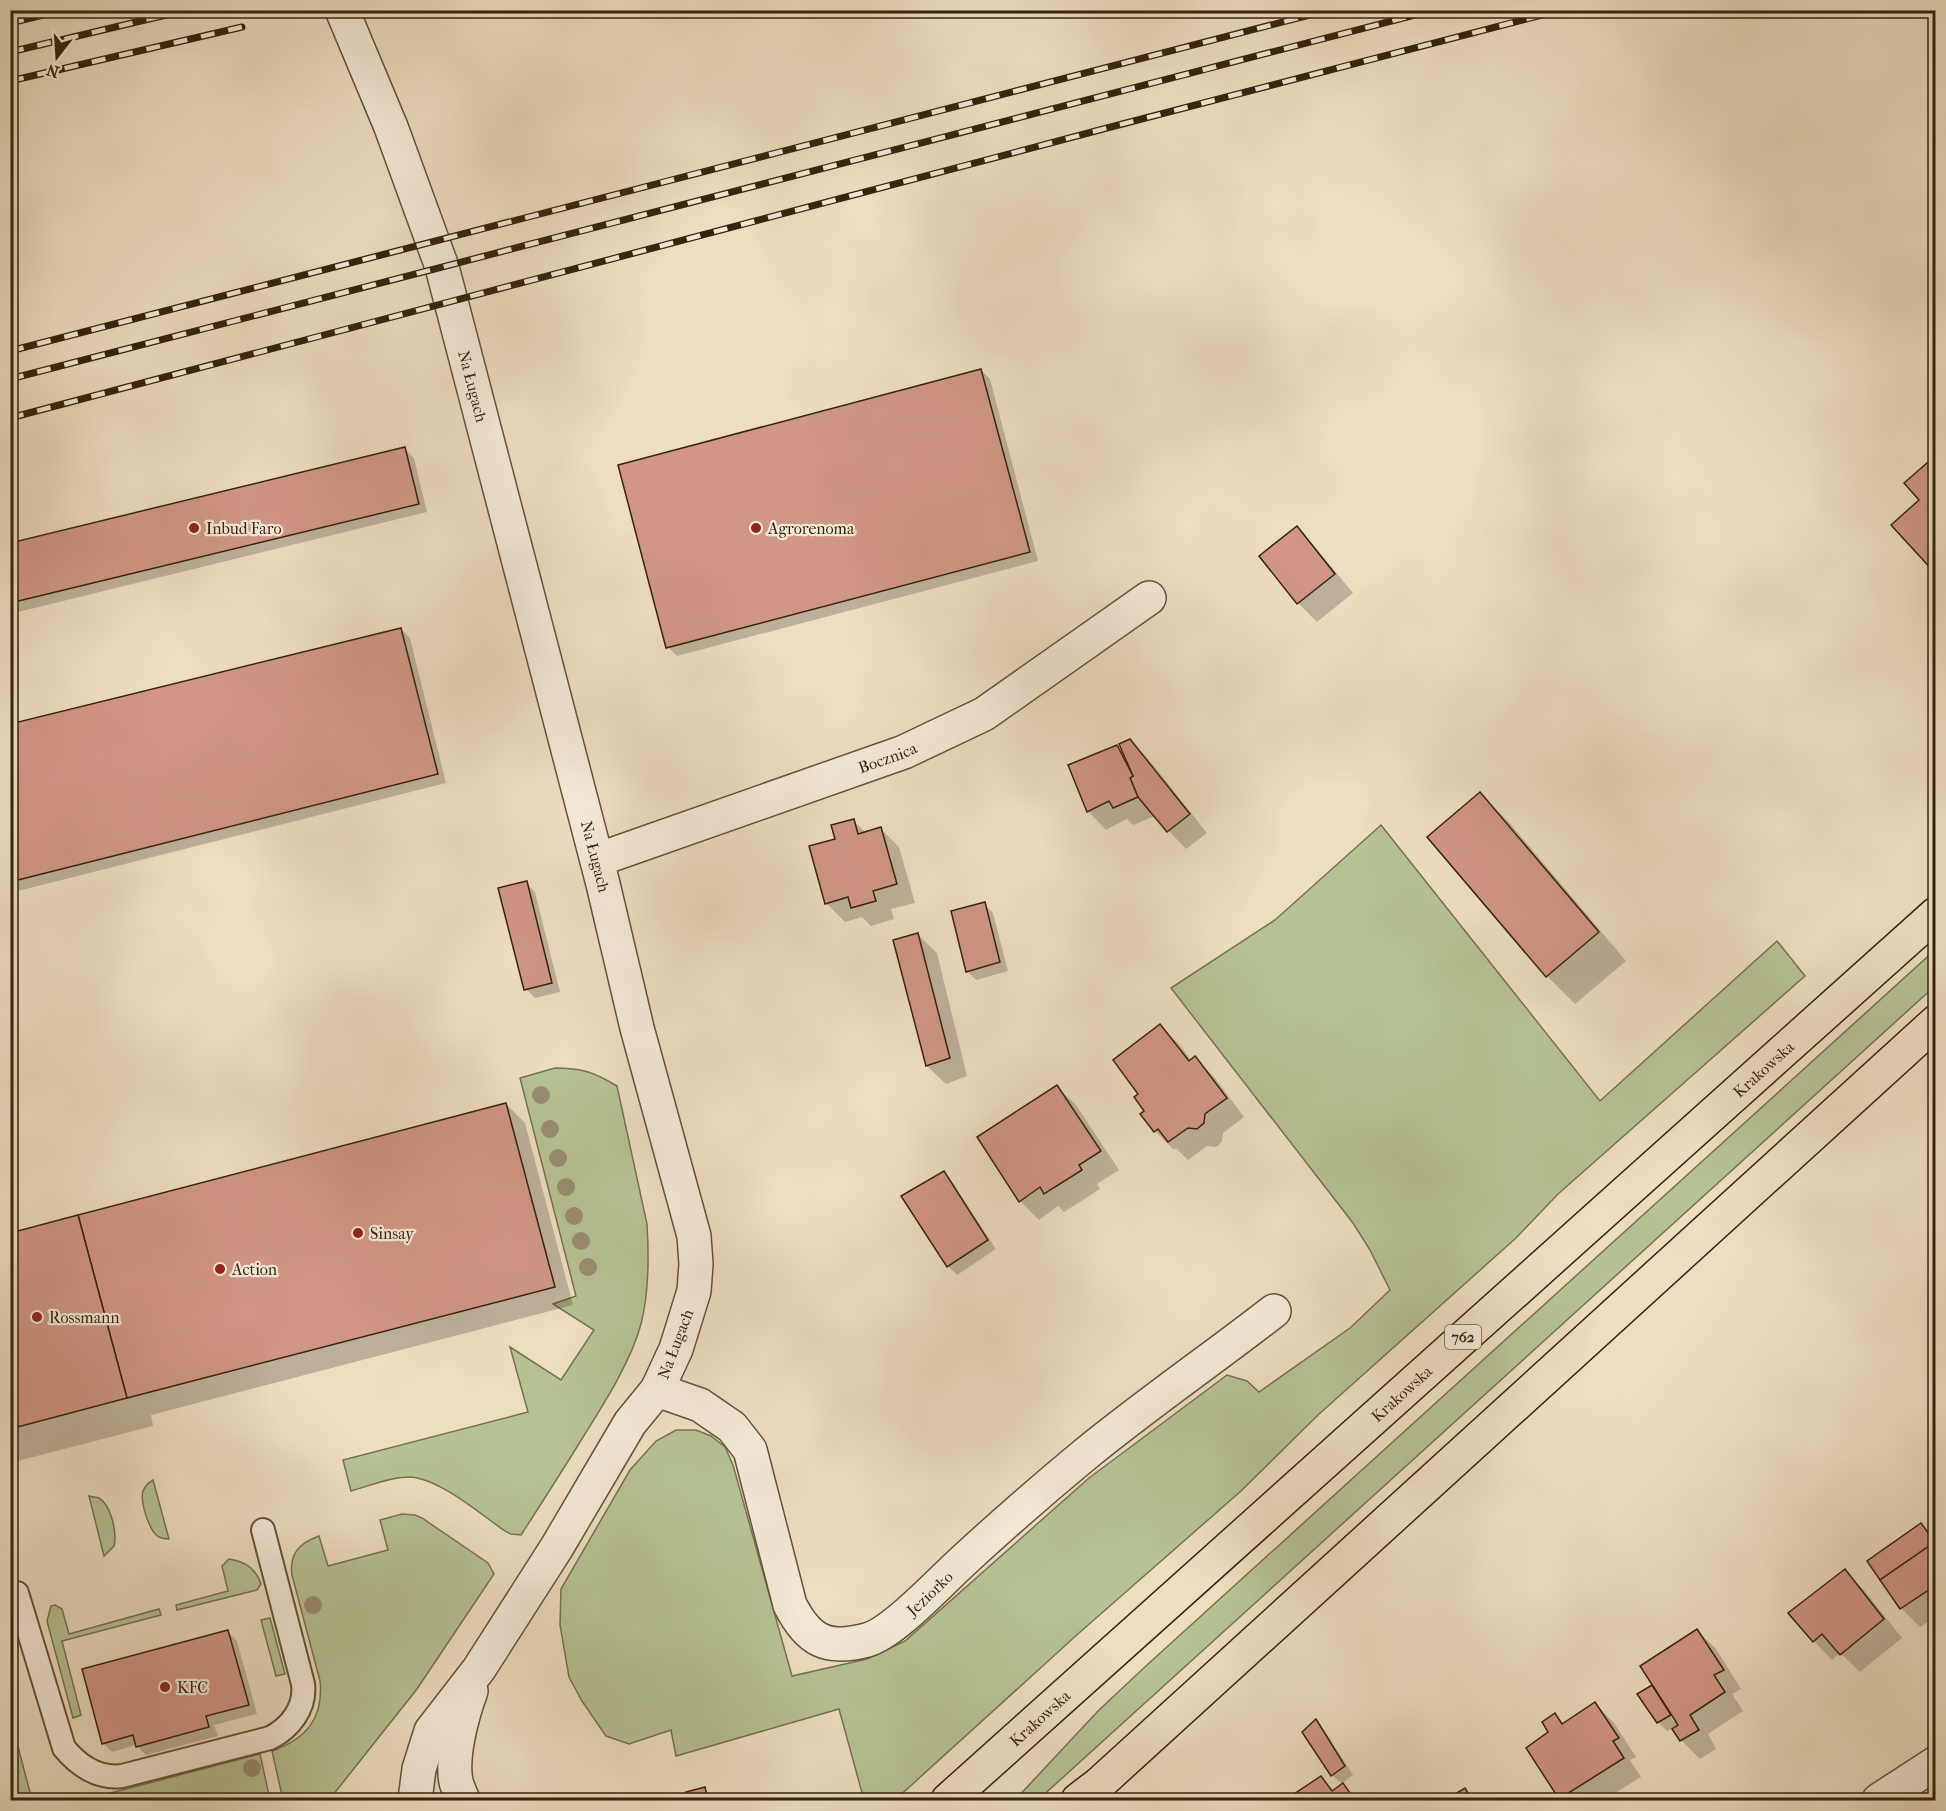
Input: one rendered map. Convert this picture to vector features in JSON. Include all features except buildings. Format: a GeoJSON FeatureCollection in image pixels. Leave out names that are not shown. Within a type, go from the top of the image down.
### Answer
{"type":"FeatureCollection","features":[{"type":"Feature","properties":{"kind":"main road","name":"Krakowska"},"geometry":{"type":"LineString","coordinates":[[948,1800],[1935,914]]}},
{"type":"Feature","properties":{"kind":"main road"},"geometry":{"type":"LineString","coordinates":[[1078,1800],[1116,1768],[1935,1022]]}},
{"type":"Feature","properties":{"kind":"street","name":"Na Ługach"},"geometry":{"type":"LineString","coordinates":[[342,10],[391,126],[442,267],[597,860],[637,1028],[694,1236],[696,1264],[694,1291],[676,1349],[657,1390],[630,1423],[557,1547],[479,1669],[431,1731],[419,1769],[415,1800]]}},
{"type":"Feature","properties":{"kind":"street","name":"Bocznica"},"geometry":{"type":"LineString","coordinates":[[597,860],[904,752],[984,714],[1149,598]]}},
{"type":"Feature","properties":{"kind":"street","name":"Jeziorko"},"geometry":{"type":"LineString","coordinates":[[657,1390],[700,1405],[732,1427],[750,1450],[790,1605],[800,1624],[813,1637],[829,1643],[847,1643],[868,1640],[888,1630],[983,1543],[1083,1457],[1274,1311]]}},
{"type":"Feature","properties":{"kind":"street","name":"Na Ługach"},"geometry":{"type":"LineString","coordinates":[[463,1800],[456,1781],[460,1721],[479,1669]]}},
{"type":"Feature","properties":{"kind":"street"},"geometry":{"type":"LineString","coordinates":[[1879,1800],[1935,1763]]}},
{"type":"Feature","properties":{"kind":"lane"},"geometry":{"type":"LineString","coordinates":[[17,1593],[64,1748],[76,1761],[101,1774],[116,1777],[270,1738],[282,1731],[295,1716],[303,1698],[303,1684],[263,1530]]}},
{"type":"Feature","properties":{"kind":"green space"},"geometry":{"type":"Polygon","coordinates":[[[1381,825],[1600,1101],[1777,941],[1805,976],[1558,1194],[1516,1238],[1318,1415],[1241,1491],[1079,1633],[895,1800],[864,1800],[839,1709],[676,1756],[671,1730],[629,1744],[606,1736],[569,1677],[560,1625],[561,1589],[630,1470],[656,1441],[676,1430],[696,1430],[711,1436],[725,1447],[733,1465],[792,1676],[867,1659],[905,1641],[1089,1478],[1227,1375],[1247,1381],[1259,1392],[1350,1328],[1390,1290],[1370,1250],[1353,1223],[1171,988],[1275,920],[1381,825]]]}},
{"type":"Feature","properties":{"kind":"green space"},"geometry":{"type":"Polygon","coordinates":[[[1935,950],[1935,986],[1038,1800],[1015,1800],[1098,1711],[1147,1665],[1935,950]]]}},
{"type":"Feature","properties":{"kind":"green space"},"geometry":{"type":"Polygon","coordinates":[[[555,1068],[587,1072],[617,1086],[647,1224],[648,1249],[644,1312],[637,1338],[624,1367],[601,1409],[521,1535],[505,1531],[459,1498],[421,1479],[394,1478],[351,1491],[343,1460],[528,1412],[510,1347],[561,1380],[594,1330],[553,1304],[576,1296],[520,1078],[555,1068]]]}},
{"type":"Feature","properties":{"kind":"green space"},"geometry":{"type":"Polygon","coordinates":[[[153,1480],[169,1539],[160,1538],[155,1534],[144,1509],[143,1491],[153,1480]]]}},
{"type":"Feature","properties":{"kind":"green space"},"geometry":{"type":"Polygon","coordinates":[[[89,1496],[99,1498],[104,1502],[112,1520],[115,1535],[114,1546],[104,1556],[89,1496]]]}},
{"type":"Feature","properties":{"kind":"green space"},"geometry":{"type":"Polygon","coordinates":[[[402,1514],[422,1518],[488,1563],[494,1574],[417,1689],[329,1800],[283,1800],[272,1751],[294,1740],[310,1725],[316,1716],[320,1694],[320,1681],[292,1575],[294,1555],[306,1542],[319,1536],[328,1566],[388,1550],[380,1520],[402,1514]]]}},
{"type":"Feature","properties":{"kind":"green space"},"geometry":{"type":"Polygon","coordinates":[[[229,1559],[240,1562],[253,1570],[261,1584],[257,1590],[177,1610],[176,1605],[228,1591],[222,1566],[229,1559]]]}},
{"type":"Feature","properties":{"kind":"green space"},"geometry":{"type":"Polygon","coordinates":[[[55,1605],[62,1609],[69,1634],[159,1609],[161,1615],[62,1641],[81,1715],[73,1718],[47,1621],[51,1606],[55,1605]]]}},
{"type":"Feature","properties":{"kind":"green space"},"geometry":{"type":"Polygon","coordinates":[[[270,1618],[285,1674],[276,1676],[261,1620],[270,1618]]]}},
{"type":"Feature","properties":{"kind":"green space"},"geometry":{"type":"Polygon","coordinates":[[[11,1720],[32,1800],[11,1800],[11,1720]]]}},
{"type":"Feature","properties":{"kind":"green space"},"geometry":{"type":"Polygon","coordinates":[[[260,1754],[270,1800],[84,1800],[260,1754]]]}},
{"type":"Feature","properties":{"kind":"railway"},"geometry":{"type":"LineString","coordinates":[[10,23],[64,10]]}},
{"type":"Feature","properties":{"kind":"railway"},"geometry":{"type":"LineString","coordinates":[[10,52],[187,10]]}},
{"type":"Feature","properties":{"kind":"railway"},"geometry":{"type":"LineString","coordinates":[[10,351],[1329,10]]}},
{"type":"Feature","properties":{"kind":"railway"},"geometry":{"type":"LineString","coordinates":[[10,379],[1434,10]]}},
{"type":"Feature","properties":{"kind":"railway"},"geometry":{"type":"LineString","coordinates":[[10,418],[1561,10]]}},
{"type":"Feature","properties":{"kind":"railway"},"geometry":{"type":"LineString","coordinates":[[10,81],[242,27]]}},
{"type":"Feature","properties":{"kind":"place","name":"Inbud Faro"},"geometry":{"type":"Point","coordinates":[194,528]}},
{"type":"Feature","properties":{"kind":"place","name":"Agrorenoma"},"geometry":{"type":"Point","coordinates":[756,528]}},
{"type":"Feature","properties":{"kind":"place","name":"Sinsay"},"geometry":{"type":"Point","coordinates":[358,1233]}},
{"type":"Feature","properties":{"kind":"place","name":"Action"},"geometry":{"type":"Point","coordinates":[220,1269]}},
{"type":"Feature","properties":{"kind":"place","name":"Rossmann"},"geometry":{"type":"Point","coordinates":[37,1317]}},
{"type":"Feature","properties":{"kind":"place","name":"KFC"},"geometry":{"type":"Point","coordinates":[165,1687]}}]}
